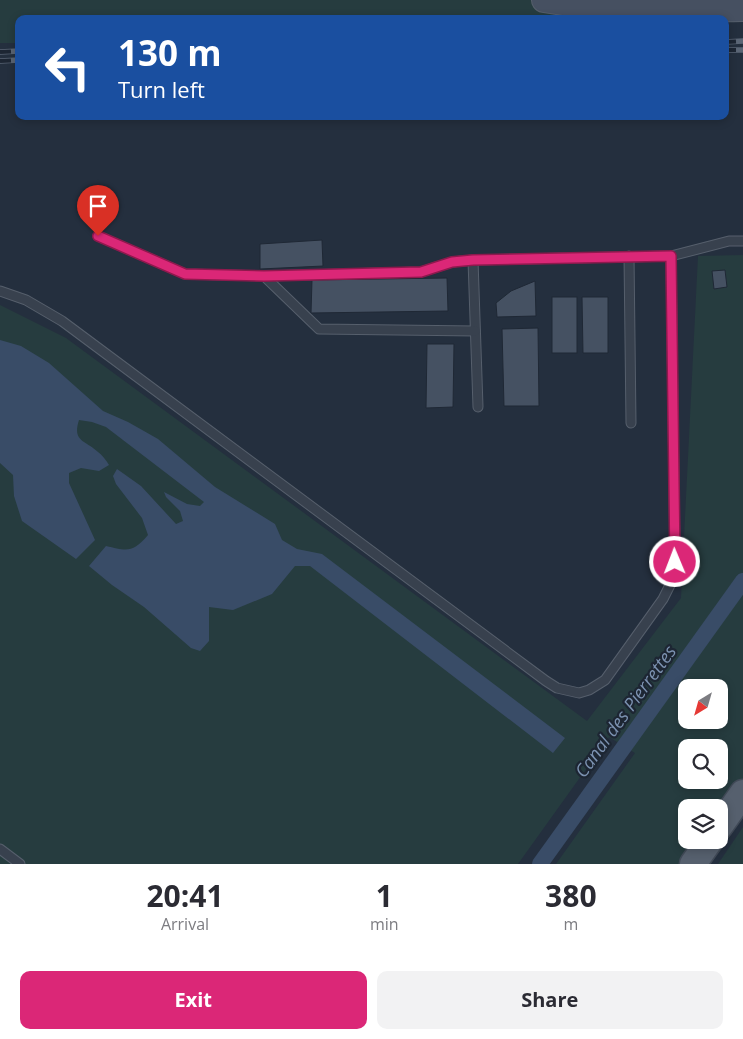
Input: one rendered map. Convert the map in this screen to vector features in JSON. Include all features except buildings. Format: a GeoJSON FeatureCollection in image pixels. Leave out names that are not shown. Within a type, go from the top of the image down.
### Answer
{"type":"FeatureCollection","features":[{"type":"Feature","properties":{"kind":"main road"},"geometry":{"type":"LineString","coordinates":[[728,814],[743,793]]}},
{"type":"Feature","properties":{"kind":"main road"},"geometry":{"type":"LineString","coordinates":[[693,864],[704,849]]}},
{"type":"Feature","properties":{"kind":"street"},"geometry":{"type":"LineString","coordinates":[[544,0],[631,10],[733,9]]}},
{"type":"Feature","properties":{"kind":"lane"},"geometry":{"type":"LineString","coordinates":[[98,236],[185,274],[264,276],[421,272],[452,262],[473,260],[671,256],[729,241],[743,241]]}},
{"type":"Feature","properties":{"kind":"lane"},"geometry":{"type":"LineString","coordinates":[[629,256],[631,423]]}},
{"type":"Feature","properties":{"kind":"lane"},"geometry":{"type":"LineString","coordinates":[[0,291],[26,300],[62,321],[546,681],[557,688],[579,693],[590,690],[605,680],[663,599],[672,581],[675,562],[671,256]]}},
{"type":"Feature","properties":{"kind":"lane"},"geometry":{"type":"LineString","coordinates":[[473,260],[478,407]]}},
{"type":"Feature","properties":{"kind":"lane"},"geometry":{"type":"LineString","coordinates":[[264,276],[319,330],[475,331]]}},
{"type":"Feature","properties":{"kind":"lane"},"geometry":{"type":"LineString","coordinates":[[0,849],[20,864]]}},
{"type":"Feature","properties":{"kind":"green space"},"geometry":{"type":"Polygon","coordinates":[[[0,0],[695,0],[671,15],[15,15],[15,43],[0,43],[0,0]]]}},
{"type":"Feature","properties":{"kind":"green space"},"geometry":{"type":"Polygon","coordinates":[[[743,255],[743,779],[728,800],[678,799],[678,849],[691,849],[680,864],[556,864],[635,753],[609,737],[518,864],[0,864],[0,305],[66,338],[587,721],[681,598],[698,256],[743,255]]]}},
{"type":"Feature","properties":{"kind":"green space"},"geometry":{"type":"Polygon","coordinates":[[[743,827],[743,864],[718,864],[743,827]]]}},
{"type":"Feature","properties":{"kind":"water"},"geometry":{"type":"Polygon","coordinates":[[[0,340],[21,346],[49,363],[103,411],[128,422],[158,439],[215,487],[275,524],[282,540],[297,549],[322,554],[565,738],[553,753],[310,566],[295,566],[272,594],[233,610],[209,607],[209,641],[200,651],[191,648],[144,607],[89,566],[106,546],[119,549],[134,548],[148,535],[142,518],[116,484],[113,476],[117,469],[141,486],[176,524],[183,521],[180,511],[166,497],[164,492],[187,504],[200,506],[204,502],[106,427],[79,420],[77,433],[81,440],[101,455],[109,465],[99,471],[81,468],[69,473],[69,483],[95,540],[76,559],[22,521],[14,496],[13,475],[0,463],[0,340]]]}},
{"type":"Feature","properties":{"kind":"waterway","name":"Canal des Pierrettes"},"geometry":{"type":"LineString","coordinates":[[540,864],[743,581]]}},
{"type":"Feature","properties":{"kind":"railway"},"geometry":{"type":"LineString","coordinates":[[729,42],[743,41]]}},
{"type":"Feature","properties":{"kind":"railway"},"geometry":{"type":"LineString","coordinates":[[729,50],[743,50]]}},
{"type":"Feature","properties":{"kind":"railway"},"geometry":{"type":"LineString","coordinates":[[0,52],[15,51]]}},
{"type":"Feature","properties":{"kind":"railway"},"geometry":{"type":"LineString","coordinates":[[0,61],[15,60]]}},
{"type":"Feature","properties":{"kind":"route"},"geometry":{"type":"LineString","coordinates":[[98,236],[185,274],[264,276],[421,272],[452,262],[473,260],[671,256],[675,562]]}}]}
